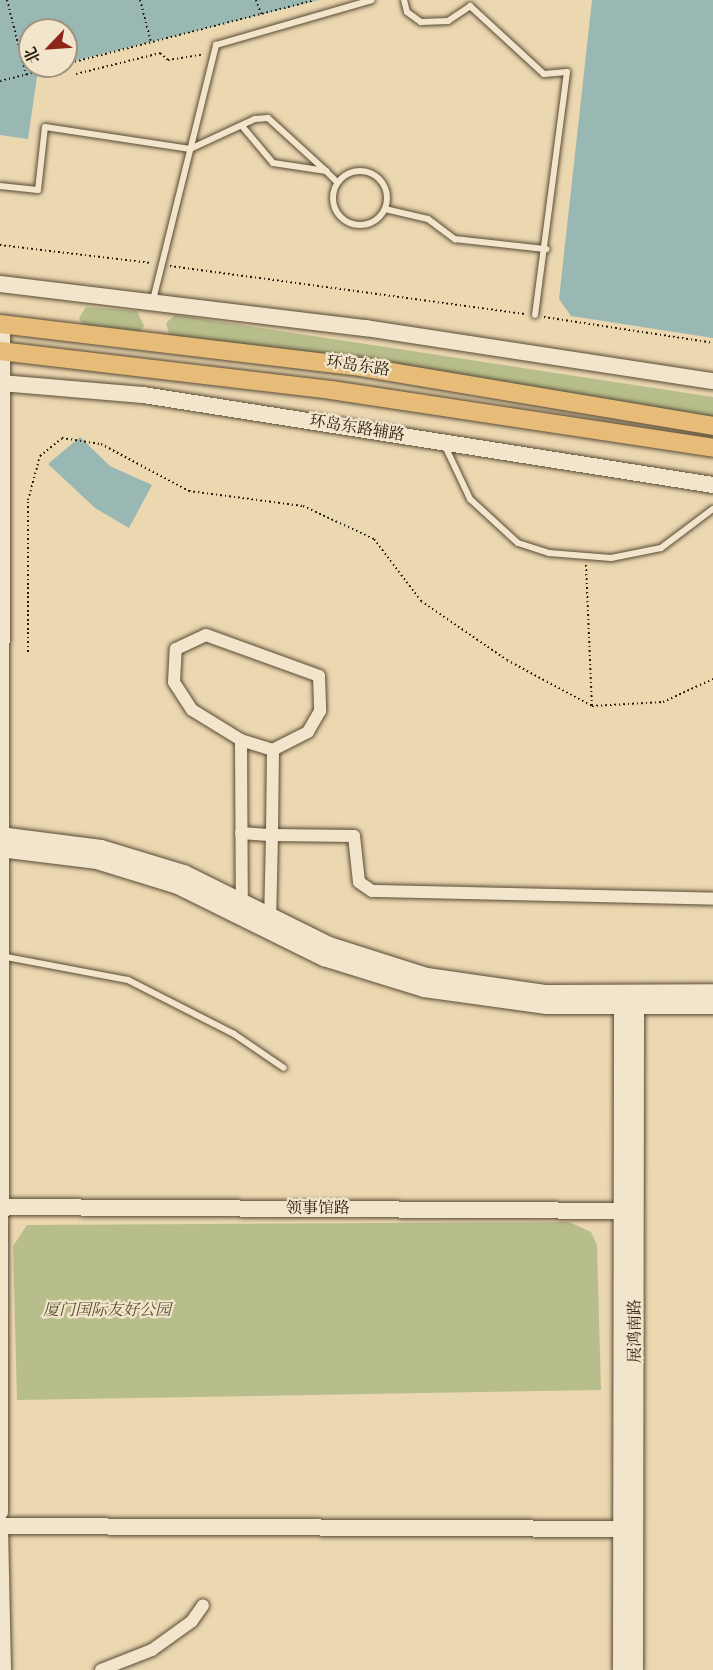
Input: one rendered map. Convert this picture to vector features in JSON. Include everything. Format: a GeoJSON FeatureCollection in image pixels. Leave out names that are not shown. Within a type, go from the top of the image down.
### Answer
{"type":"FeatureCollection","features":[{"type":"Feature","properties":{"kind":"main road"},"geometry":{"type":"LineString","coordinates":[[0,284],[366,328],[713,381]]}},
{"type":"Feature","properties":{"kind":"main road"},"geometry":{"type":"LineString","coordinates":[[0,1512],[1,324]]}},
{"type":"Feature","properties":{"kind":"main road","name":"环岛东路"},"geometry":{"type":"LineString","coordinates":[[1,324],[361,367],[713,426]]}},
{"type":"Feature","properties":{"kind":"main road","name":"环岛东路"},"geometry":{"type":"LineString","coordinates":[[1,351],[342,392],[713,448]]}},
{"type":"Feature","properties":{"kind":"main road","name":"环岛东路辅路"},"geometry":{"type":"LineString","coordinates":[[1,383],[143,395],[713,485]]}},
{"type":"Feature","properties":{"kind":"main road"},"geometry":{"type":"LineString","coordinates":[[0,835],[120,854],[184,873],[242,912]]}},
{"type":"Feature","properties":{"kind":"main road"},"geometry":{"type":"LineString","coordinates":[[0,849],[97,861],[178,886],[242,912],[269,926],[427,976],[519,990],[713,1006]]}},
{"type":"Feature","properties":{"kind":"main road"},"geometry":{"type":"LineString","coordinates":[[629,1000],[713,992]]}},
{"type":"Feature","properties":{"kind":"main road","name":"展鸿南路"},"geometry":{"type":"LineString","coordinates":[[621,1670],[628,1529],[629,1000]]}},
{"type":"Feature","properties":{"kind":"main road","name":"领事馆路"},"geometry":{"type":"LineString","coordinates":[[0,1207],[629,1211]]}},
{"type":"Feature","properties":{"kind":"main road"},"geometry":{"type":"LineString","coordinates":[[3,1670],[0,1527],[628,1529]]}},
{"type":"Feature","properties":{"kind":"main road","name":"展鸿南路"},"geometry":{"type":"LineString","coordinates":[[628,1529],[635,1670]]}},
{"type":"Feature","properties":{"kind":"street"},"geometry":{"type":"LineString","coordinates":[[206,634],[319,676],[320,711],[308,732],[273,750],[241,740],[192,710],[174,682],[176,649],[206,634]]}},
{"type":"Feature","properties":{"kind":"street"},"geometry":{"type":"LineString","coordinates":[[241,740],[242,912]]}},
{"type":"Feature","properties":{"kind":"street"},"geometry":{"type":"LineString","coordinates":[[269,926],[273,750]]}},
{"type":"Feature","properties":{"kind":"street"},"geometry":{"type":"LineString","coordinates":[[241,833],[354,837],[359,882],[372,891],[713,899]]}},
{"type":"Feature","properties":{"kind":"street"},"geometry":{"type":"LineString","coordinates":[[101,1670],[152,1650],[192,1621],[203,1605]]}},
{"type":"Feature","properties":{"kind":"lane"},"geometry":{"type":"LineString","coordinates":[[152,302],[164,265],[216,45],[262,28],[372,0]]}},
{"type":"Feature","properties":{"kind":"lane"},"geometry":{"type":"LineString","coordinates":[[404,0],[407,12],[421,22],[448,21],[470,6],[544,74],[567,72],[546,249],[535,315]]}},
{"type":"Feature","properties":{"kind":"lane"},"geometry":{"type":"LineString","coordinates":[[0,186],[38,190],[45,127],[190,149],[242,126],[268,118],[337,182]]}},
{"type":"Feature","properties":{"kind":"lane"},"geometry":{"type":"LineString","coordinates":[[242,126],[273,163],[326,171]]}},
{"type":"Feature","properties":{"kind":"lane"},"geometry":{"type":"LineString","coordinates":[[360,171],[376,177],[386,191],[385,209],[373,222],[346,222],[334,209],[337,182],[360,171]]}},
{"type":"Feature","properties":{"kind":"lane"},"geometry":{"type":"LineString","coordinates":[[385,209],[428,219],[456,239],[546,249]]}},
{"type":"Feature","properties":{"kind":"lane"},"geometry":{"type":"LineString","coordinates":[[444,442],[470,499],[518,543],[586,556],[611,558],[661,548],[713,509]]}},
{"type":"Feature","properties":{"kind":"lane"},"geometry":{"type":"LineString","coordinates":[[1,956],[128,980],[234,1034],[284,1068]]}},
{"type":"Feature","properties":{"kind":"path"},"geometry":{"type":"LineString","coordinates":[[7,0],[18,41]]}},
{"type":"Feature","properties":{"kind":"path"},"geometry":{"type":"LineString","coordinates":[[140,0],[151,42]]}},
{"type":"Feature","properties":{"kind":"path"},"geometry":{"type":"LineString","coordinates":[[256,0],[261,14]]}},
{"type":"Feature","properties":{"kind":"path"},"geometry":{"type":"LineString","coordinates":[[78,61],[315,0]]}},
{"type":"Feature","properties":{"kind":"path"},"geometry":{"type":"LineString","coordinates":[[78,74],[160,53],[168,60],[213,52]]}},
{"type":"Feature","properties":{"kind":"path"},"geometry":{"type":"LineString","coordinates":[[0,81],[18,77]]}},
{"type":"Feature","properties":{"kind":"path"},"geometry":{"type":"LineString","coordinates":[[0,245],[535,315],[713,343]]}},
{"type":"Feature","properties":{"kind":"path"},"geometry":{"type":"LineString","coordinates":[[28,652],[28,500],[40,456],[62,438],[101,444],[189,491],[303,506],[374,539],[421,601],[507,660],[592,706],[663,702],[713,680]]}},
{"type":"Feature","properties":{"kind":"path"},"geometry":{"type":"LineString","coordinates":[[586,556],[592,706]]}},
{"type":"Feature","properties":{"kind":"green space"},"geometry":{"type":"Polygon","coordinates":[[[86,307],[137,311],[144,326],[139,333],[84,327],[79,318],[86,307]]]}},
{"type":"Feature","properties":{"kind":"green space"},"geometry":{"type":"Polygon","coordinates":[[[175,315],[713,397],[713,418],[170,337],[166,323],[175,315]]]}},
{"type":"Feature","properties":{"kind":"green space","name":"厦门国际友好公园"},"geometry":{"type":"Polygon","coordinates":[[[569,1222],[591,1232],[597,1245],[601,1390],[17,1400],[13,1246],[27,1225],[569,1222]]]}},
{"type":"Feature","properties":{"kind":"water"},"geometry":{"type":"Polygon","coordinates":[[[0,0],[319,0],[78,60],[78,18],[18,18],[18,78],[37,78],[28,139],[0,135],[0,0]]]}},
{"type":"Feature","properties":{"kind":"water"},"geometry":{"type":"Polygon","coordinates":[[[592,0],[713,0],[713,338],[571,316],[559,299],[592,0]]]}},
{"type":"Feature","properties":{"kind":"water"},"geometry":{"type":"Polygon","coordinates":[[[80,437],[110,466],[152,485],[129,528],[95,508],[48,464],[80,437]]]}}]}
